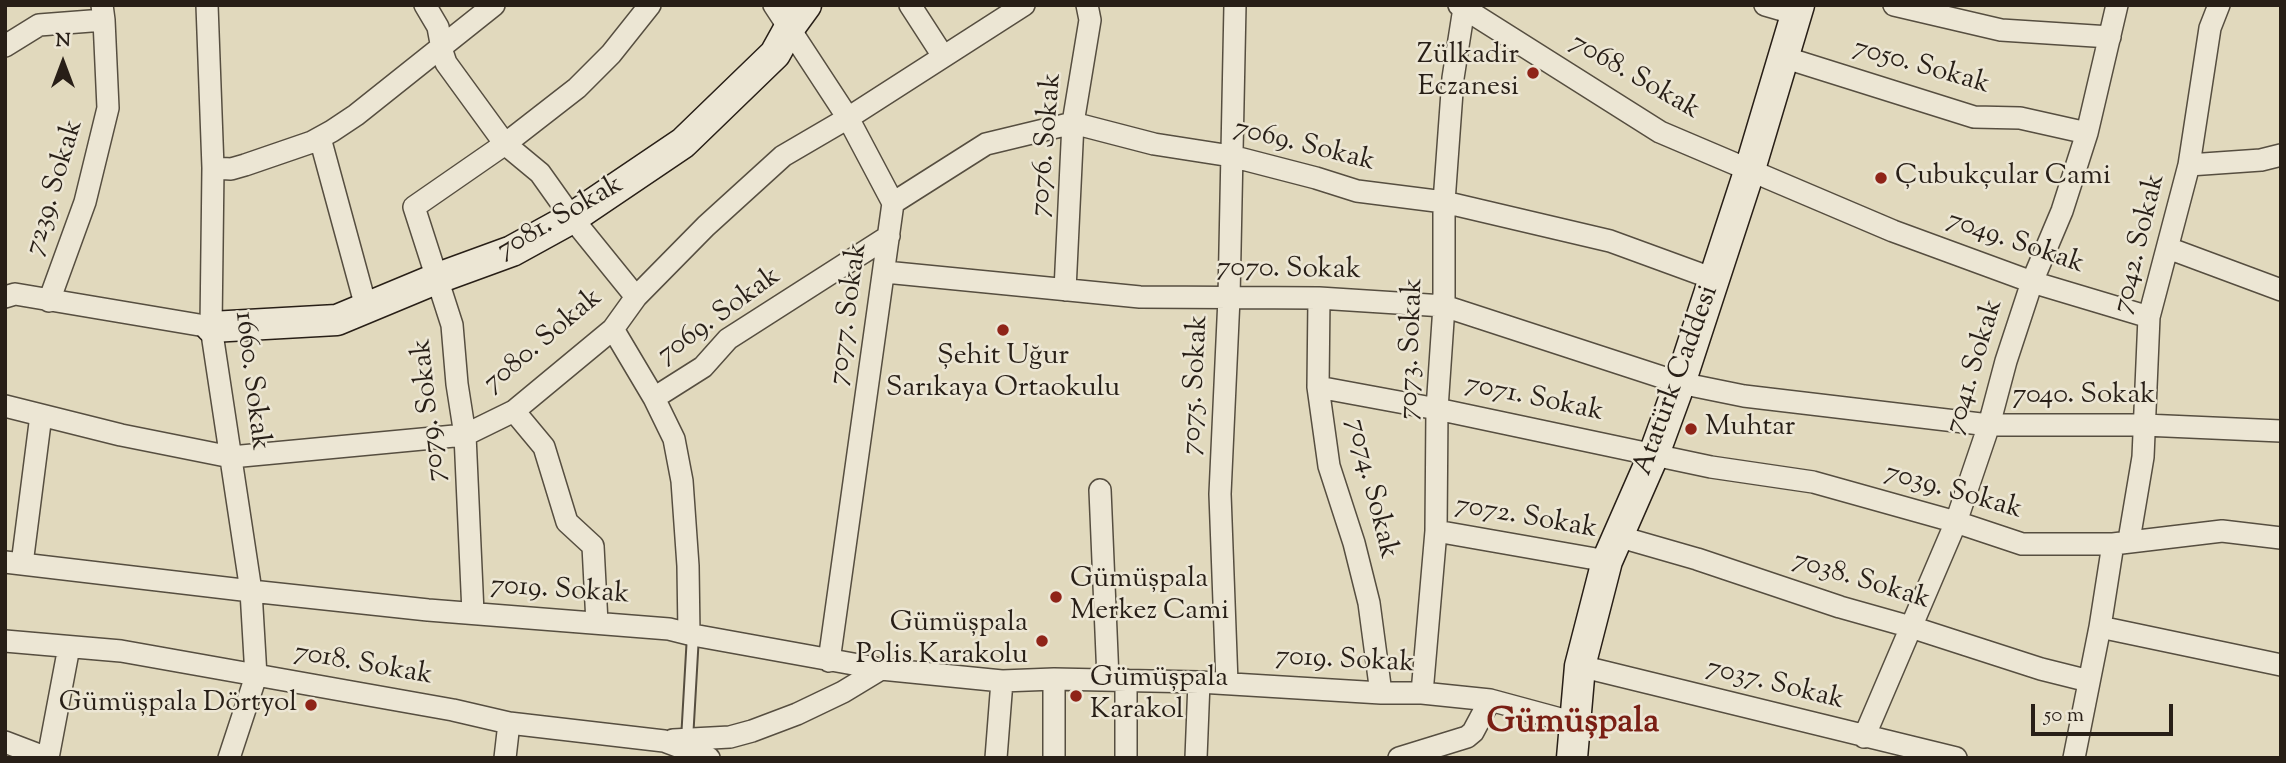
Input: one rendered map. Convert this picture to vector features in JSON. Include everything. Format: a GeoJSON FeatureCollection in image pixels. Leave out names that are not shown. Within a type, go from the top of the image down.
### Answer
{"type":"FeatureCollection","features":[{"type":"Feature","properties":{"kind":"main road","name":"Atatürk Caddesi"},"geometry":{"type":"LineString","coordinates":[[1572,758],[1580,666],[1612,549],[1654,454],[1680,383],[1750,169],[1797,9]]}},
{"type":"Feature","properties":{"kind":"main road","name":"7081. Sokak"},"geometry":{"type":"LineString","coordinates":[[211,327],[337,320],[512,251],[572,218],[673,151],[695,133],[775,54],[790,13]]}},
{"type":"Feature","properties":{"kind":"street","name":"1660. Sokak"},"geometry":{"type":"LineString","coordinates":[[206,5],[213,168],[211,327],[251,592],[256,676],[229,758]]}},
{"type":"Feature","properties":{"kind":"street"},"geometry":{"type":"LineString","coordinates":[[425,5],[438,27],[446,63],[505,144],[540,173],[572,218],[636,297]]}},
{"type":"Feature","properties":{"kind":"street"},"geometry":{"type":"LineString","coordinates":[[213,168],[230,169],[245,165],[320,138],[356,115],[494,5]]}},
{"type":"Feature","properties":{"kind":"street"},"geometry":{"type":"LineString","coordinates":[[505,144],[578,88],[611,54],[650,5]]}},
{"type":"Feature","properties":{"kind":"street"},"geometry":{"type":"LineString","coordinates":[[910,5],[943,56]]}},
{"type":"Feature","properties":{"kind":"street","name":"7080. Sokak"},"geometry":{"type":"LineString","coordinates":[[5,406],[121,435],[231,457],[465,435],[514,411],[612,329],[636,297],[706,226],[783,156],[848,118],[1024,5]]}},
{"type":"Feature","properties":{"kind":"street","name":"7076. Sokak"},"geometry":{"type":"LineString","coordinates":[[1065,290],[1073,122],[1090,20],[1087,5]]}},
{"type":"Feature","properties":{"kind":"street","name":"7075. Sokak"},"geometry":{"type":"LineString","coordinates":[[1227,683],[1220,494],[1235,5]]}},
{"type":"Feature","properties":{"kind":"street"},"geometry":{"type":"LineString","coordinates":[[1765,5],[1797,9]]}},
{"type":"Feature","properties":{"kind":"street"},"geometry":{"type":"LineString","coordinates":[[1894,5],[2001,30],[2110,37]]}},
{"type":"Feature","properties":{"kind":"street","name":"7041. Sokak"},"geometry":{"type":"LineString","coordinates":[[1864,737],[1956,523],[2032,282],[2062,211],[2087,133],[2117,5]]}},
{"type":"Feature","properties":{"kind":"street","name":"7042. Sokak"},"geometry":{"type":"LineString","coordinates":[[2074,758],[2100,627],[2143,457],[2149,317],[2189,165],[2210,28],[2219,5]]}},
{"type":"Feature","properties":{"kind":"street","name":"7068. Sokak"},"geometry":{"type":"LineString","coordinates":[[1462,7],[1660,132],[1750,169]]}},
{"type":"Feature","properties":{"kind":"street","name":"7073. Sokak"},"geometry":{"type":"LineString","coordinates":[[1422,693],[1436,531],[1437,409],[1444,306],[1444,202],[1462,7]]}},
{"type":"Feature","properties":{"kind":"street"},"geometry":{"type":"LineString","coordinates":[[5,46],[39,25],[103,12]]}},
{"type":"Feature","properties":{"kind":"street","name":"7239. Sokak"},"geometry":{"type":"LineString","coordinates":[[49,301],[86,202],[108,108],[103,12]]}},
{"type":"Feature","properties":{"kind":"street"},"geometry":{"type":"LineString","coordinates":[[790,13],[893,203]]}},
{"type":"Feature","properties":{"kind":"street","name":"7050. Sokak"},"geometry":{"type":"LineString","coordinates":[[1783,57],[1974,117],[2020,118],[2087,133]]}},
{"type":"Feature","properties":{"kind":"street","name":"7069. Sokak"},"geometry":{"type":"LineString","coordinates":[[893,203],[986,144],[1073,122],[1154,144],[1231,156],[1370,194],[1444,202],[1610,241],[1714,279]]}},
{"type":"Feature","properties":{"kind":"street"},"geometry":{"type":"LineString","coordinates":[[320,138],[366,307]]}},
{"type":"Feature","properties":{"kind":"street","name":"7079. Sokak"},"geometry":{"type":"LineString","coordinates":[[473,613],[465,435],[452,325],[414,207],[505,144]]}},
{"type":"Feature","properties":{"kind":"street"},"geometry":{"type":"LineString","coordinates":[[2189,165],[2261,160],[2281,155]]}},
{"type":"Feature","properties":{"kind":"street","name":"7049. Sokak"},"geometry":{"type":"LineString","coordinates":[[1750,169],[1893,231],[2032,282],[2149,317]]}},
{"type":"Feature","properties":{"kind":"street","name":"7077. Sokak"},"geometry":{"type":"LineString","coordinates":[[829,661],[893,203]]}},
{"type":"Feature","properties":{"kind":"street","name":"7069. Sokak"},"geometry":{"type":"LineString","coordinates":[[654,398],[702,367],[728,339],[890,236]]}},
{"type":"Feature","properties":{"kind":"street"},"geometry":{"type":"LineString","coordinates":[[2168,248],[2281,290]]}},
{"type":"Feature","properties":{"kind":"street","name":"7070. Sokak"},"geometry":{"type":"LineString","coordinates":[[885,272],[1140,297],[1319,298],[1444,306],[1680,383]]}},
{"type":"Feature","properties":{"kind":"street"},"geometry":{"type":"LineString","coordinates":[[5,297],[15,294],[211,327]]}},
{"type":"Feature","properties":{"kind":"street","name":"7074. Sokak"},"geometry":{"type":"LineString","coordinates":[[1319,298],[1318,387],[1329,466],[1354,543],[1369,603],[1381,693]]}},
{"type":"Feature","properties":{"kind":"street"},"geometry":{"type":"LineString","coordinates":[[612,329],[654,398],[674,439],[682,481],[691,634]]}},
{"type":"Feature","properties":{"kind":"street","name":"7040. Sokak"},"geometry":{"type":"LineString","coordinates":[[1680,383],[1744,396],[1989,425],[2144,425],[2281,431]]}},
{"type":"Feature","properties":{"kind":"street","name":"7071. Sokak"},"geometry":{"type":"LineString","coordinates":[[1318,387],[1654,454]]}},
{"type":"Feature","properties":{"kind":"street"},"geometry":{"type":"LineString","coordinates":[[514,411],[544,447],[567,522],[593,546],[597,623]]}},
{"type":"Feature","properties":{"kind":"street"},"geometry":{"type":"LineString","coordinates":[[14,563],[41,415]]}},
{"type":"Feature","properties":{"kind":"street","name":"7039. Sokak"},"geometry":{"type":"LineString","coordinates":[[1654,454],[1711,467],[1813,482],[2022,544],[2121,542],[2222,531],[2281,538]]}},
{"type":"Feature","properties":{"kind":"street"},"geometry":{"type":"LineString","coordinates":[[1100,490],[1126,758]]}},
{"type":"Feature","properties":{"kind":"street","name":"7072. Sokak"},"geometry":{"type":"LineString","coordinates":[[1436,531],[1612,549]]}},
{"type":"Feature","properties":{"kind":"street","name":"7038. Sokak"},"geometry":{"type":"LineString","coordinates":[[1612,549],[1697,559],[1840,607],[2041,669],[2089,681]]}},
{"type":"Feature","properties":{"kind":"street","name":"7019. Sokak"},"geometry":{"type":"LineString","coordinates":[[14,563],[251,592],[669,629],[881,669],[1002,681],[1054,679],[1199,682],[1422,693],[1490,700],[1575,723]]}},
{"type":"Feature","properties":{"kind":"street"},"geometry":{"type":"LineString","coordinates":[[2100,627],[2281,664]]}},
{"type":"Feature","properties":{"kind":"street","name":"7018. Sokak"},"geometry":{"type":"LineString","coordinates":[[5,641],[121,651],[709,758]]}},
{"type":"Feature","properties":{"kind":"street"},"geometry":{"type":"LineString","coordinates":[[5,742],[48,758],[69,647]]}},
{"type":"Feature","properties":{"kind":"street","name":"7037. Sokak"},"geometry":{"type":"LineString","coordinates":[[1580,666],[1956,758]]}},
{"type":"Feature","properties":{"kind":"street"},"geometry":{"type":"LineString","coordinates":[[662,749],[687,740],[730,737],[774,723],[843,692],[881,669]]}},
{"type":"Feature","properties":{"kind":"street"},"geometry":{"type":"LineString","coordinates":[[1054,679],[1054,758]]}},
{"type":"Feature","properties":{"kind":"street"},"geometry":{"type":"LineString","coordinates":[[996,758],[1002,681]]}},
{"type":"Feature","properties":{"kind":"street"},"geometry":{"type":"LineString","coordinates":[[1196,758],[1199,682]]}},
{"type":"Feature","properties":{"kind":"street"},"geometry":{"type":"LineString","coordinates":[[1399,758],[1466,737],[1473,732],[1490,700]]}},
{"type":"Feature","properties":{"kind":"street"},"geometry":{"type":"LineString","coordinates":[[505,758],[509,723]]}},
{"type":"Feature","properties":{"kind":"lane"},"geometry":{"type":"LineString","coordinates":[[687,740],[691,634]]}},
{"type":"Feature","properties":{"kind":"place","name":"Zülkadir Eczanesi"},"geometry":{"type":"Point","coordinates":[1533,73]}},
{"type":"Feature","properties":{"kind":"place","name":"Çubukçular Cami"},"geometry":{"type":"Point","coordinates":[1881,178]}},
{"type":"Feature","properties":{"kind":"place","name":"Şehit Uğur Sarıkaya Ortaokulu"},"geometry":{"type":"Point","coordinates":[1003,330]}},
{"type":"Feature","properties":{"kind":"place","name":"Muhtar"},"geometry":{"type":"Point","coordinates":[1691,429]}},
{"type":"Feature","properties":{"kind":"place","name":"Gümüşpala Merkez Cami"},"geometry":{"type":"Point","coordinates":[1056,597]}},
{"type":"Feature","properties":{"kind":"place","name":"Gümüşpala Polis Karakolu"},"geometry":{"type":"Point","coordinates":[1042,641]}},
{"type":"Feature","properties":{"kind":"place","name":"Gümüşpala Karakol"},"geometry":{"type":"Point","coordinates":[1076,696]}},
{"type":"Feature","properties":{"kind":"place","name":"Gümüşpala Dörtyol"},"geometry":{"type":"Point","coordinates":[311,705]}},
{"type":"Feature","properties":{"kind":"district","name":"Gümüşpala"},"geometry":{"type":"Point","coordinates":[1573,725]}}]}
